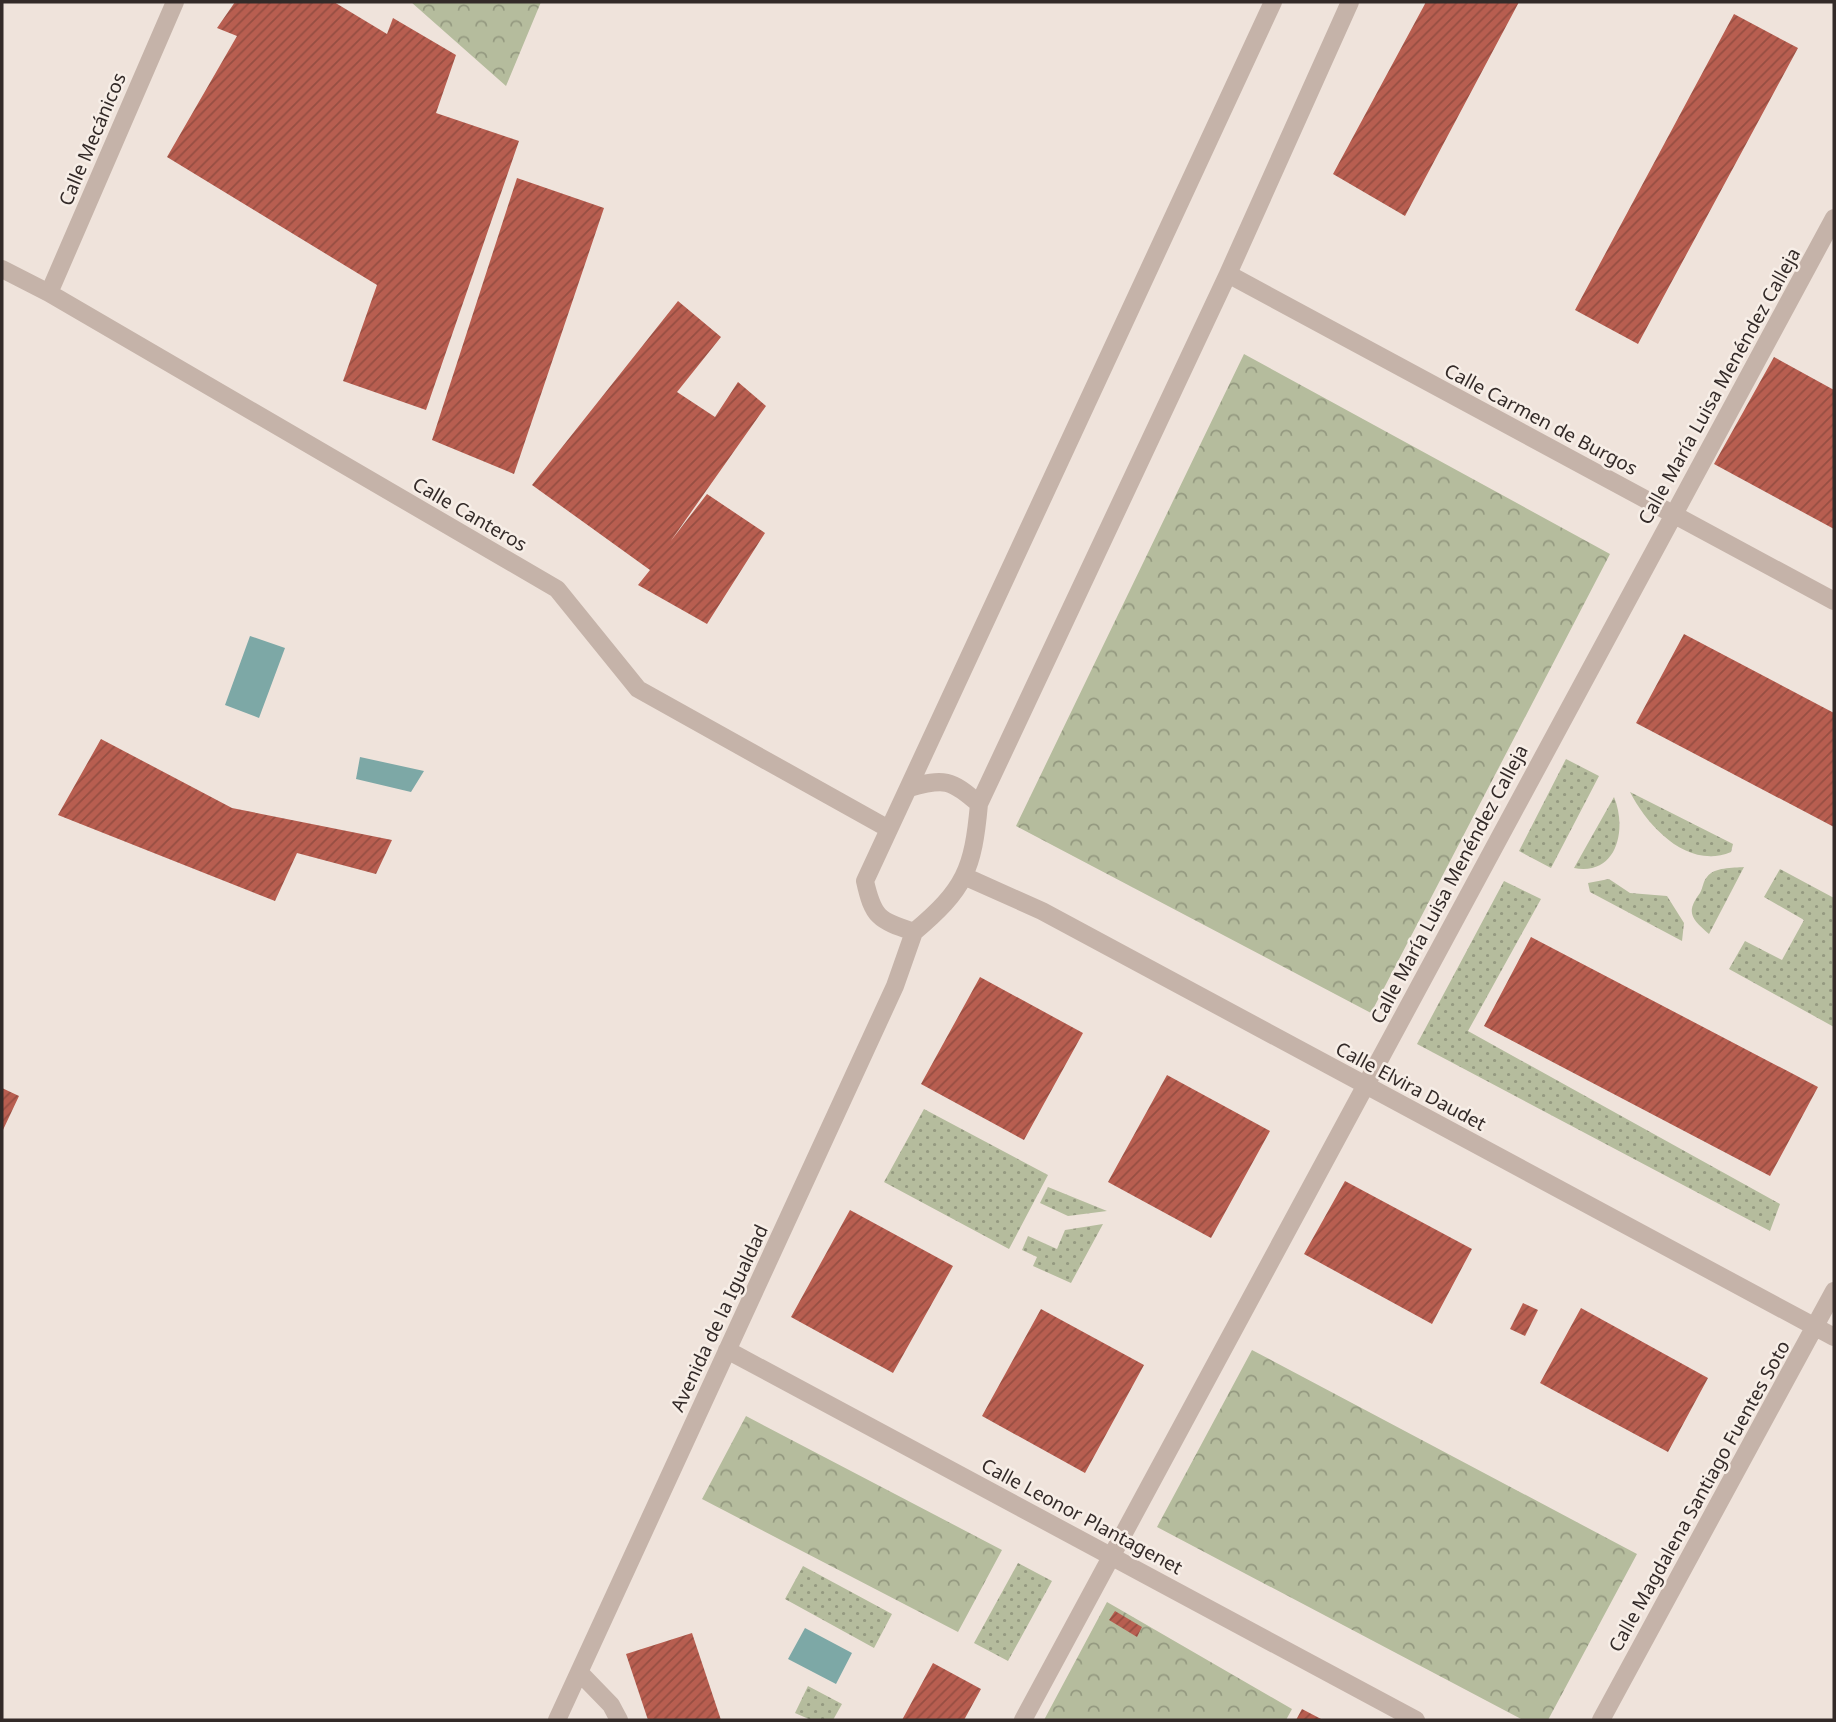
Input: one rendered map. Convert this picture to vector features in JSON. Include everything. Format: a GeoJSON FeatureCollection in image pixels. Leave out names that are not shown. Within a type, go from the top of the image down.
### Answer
{"type":"FeatureCollection","features":[{"type":"Feature","properties":{"kind":"street","name":"Calle Mecánicos"},"geometry":{"type":"LineString","coordinates":[[49,293],[175,2]]}},
{"type":"Feature","properties":{"kind":"street"},"geometry":{"type":"LineString","coordinates":[[1273,2],[909,788],[887,828],[865,881],[871,909],[890,924],[914,932],[945,905],[966,877],[976,840],[979,804],[1228,274],[1350,2]]}},
{"type":"Feature","properties":{"kind":"street","name":"Calle María Luisa Menéndez Calleja"},"geometry":{"type":"LineString","coordinates":[[1023,1720],[1834,218]]}},
{"type":"Feature","properties":{"kind":"street","name":"Calle Canteros"},"geometry":{"type":"LineString","coordinates":[[2,269],[49,293],[557,589],[638,690],[887,828]]}},
{"type":"Feature","properties":{"kind":"street","name":"Calle Carmen de Burgos"},"geometry":{"type":"LineString","coordinates":[[1228,274],[1834,601]]}},
{"type":"Feature","properties":{"kind":"street"},"geometry":{"type":"LineString","coordinates":[[909,788],[940,779],[960,787],[979,804]]}},
{"type":"Feature","properties":{"kind":"street","name":"Calle Elvira Daudet"},"geometry":{"type":"LineString","coordinates":[[966,877],[1042,911],[1834,1337]]}},
{"type":"Feature","properties":{"kind":"street","name":"Avenida de la Igualdad"},"geometry":{"type":"LineString","coordinates":[[557,1720],[895,986],[914,932]]}},
{"type":"Feature","properties":{"kind":"street","name":"Calle Magdalena Santiago Fuentes Soto"},"geometry":{"type":"LineString","coordinates":[[1601,1720],[1834,1291]]}},
{"type":"Feature","properties":{"kind":"street","name":"Calle Leonor Plantagenet"},"geometry":{"type":"LineString","coordinates":[[727,1350],[1416,1720]]}},
{"type":"Feature","properties":{"kind":"street"},"geometry":{"type":"LineString","coordinates":[[579,1672],[611,1705],[619,1720]]}},
{"type":"Feature","properties":{"kind":"green space"},"geometry":{"type":"Polygon","coordinates":[[[411,2],[541,2],[506,86],[411,2]]]}},
{"type":"Feature","properties":{"kind":"green space"},"geometry":{"type":"Polygon","coordinates":[[[1244,354],[1610,554],[1371,1013],[1016,826],[1244,354]]]}},
{"type":"Feature","properties":{"kind":"green space"},"geometry":{"type":"Polygon","coordinates":[[[1566,759],[1599,776],[1551,868],[1519,851],[1566,759]]]}},
{"type":"Feature","properties":{"kind":"green space"},"geometry":{"type":"Polygon","coordinates":[[[1630,792],[1733,844],[1731,852],[1715,856],[1700,855],[1671,842],[1647,819],[1630,792]]]}},
{"type":"Feature","properties":{"kind":"green space"},"geometry":{"type":"Polygon","coordinates":[[[1614,797],[1619,822],[1615,847],[1601,865],[1589,869],[1574,868],[1614,797]]]}},
{"type":"Feature","properties":{"kind":"green space"},"geometry":{"type":"Polygon","coordinates":[[[1744,867],[1709,934],[1692,915],[1695,900],[1705,880],[1719,870],[1744,867]]]}},
{"type":"Feature","properties":{"kind":"green space"},"geometry":{"type":"Polygon","coordinates":[[[1780,869],[1834,898],[1834,1027],[1729,969],[1745,941],[1782,960],[1804,920],[1764,897],[1780,869]]]}},
{"type":"Feature","properties":{"kind":"green space"},"geometry":{"type":"Polygon","coordinates":[[[1609,879],[1630,893],[1667,896],[1684,923],[1682,941],[1590,892],[1588,883],[1609,879]]]}},
{"type":"Feature","properties":{"kind":"green space"},"geometry":{"type":"Polygon","coordinates":[[[1504,881],[1541,899],[1468,1031],[1780,1204],[1770,1231],[1417,1044],[1504,881]]]}},
{"type":"Feature","properties":{"kind":"green space"},"geometry":{"type":"Polygon","coordinates":[[[924,1109],[1048,1175],[1009,1249],[884,1182],[924,1109]]]}},
{"type":"Feature","properties":{"kind":"green space"},"geometry":{"type":"Polygon","coordinates":[[[1048,1187],[1107,1211],[1068,1216],[1040,1203],[1048,1187]]]}},
{"type":"Feature","properties":{"kind":"green space"},"geometry":{"type":"Polygon","coordinates":[[[1103,1224],[1071,1283],[1033,1266],[1037,1257],[1022,1250],[1028,1236],[1057,1249],[1065,1230],[1103,1224]]]}},
{"type":"Feature","properties":{"kind":"green space"},"geometry":{"type":"Polygon","coordinates":[[[1252,1350],[1637,1554],[1548,1720],[1523,1720],[1157,1527],[1252,1350]]]}},
{"type":"Feature","properties":{"kind":"green space"},"geometry":{"type":"Polygon","coordinates":[[[746,1416],[1002,1550],[958,1632],[702,1499],[746,1416]]]}},
{"type":"Feature","properties":{"kind":"green space"},"geometry":{"type":"Polygon","coordinates":[[[1018,1563],[1052,1581],[1008,1661],[974,1643],[1018,1563]]]}},
{"type":"Feature","properties":{"kind":"green space"},"geometry":{"type":"Polygon","coordinates":[[[803,1566],[892,1614],[874,1648],[785,1599],[803,1566]]]}},
{"type":"Feature","properties":{"kind":"green space"},"geometry":{"type":"Polygon","coordinates":[[[1107,1602],[1292,1709],[1286,1720],[1044,1720],[1107,1602]]]}},
{"type":"Feature","properties":{"kind":"green space"},"geometry":{"type":"Polygon","coordinates":[[[808,1686],[842,1704],[833,1720],[811,1720],[795,1713],[808,1686]]]}},
{"type":"Feature","properties":{"kind":"water"},"geometry":{"type":"Polygon","coordinates":[[[250,636],[285,648],[259,718],[225,705],[250,636]]]}},
{"type":"Feature","properties":{"kind":"water"},"geometry":{"type":"Polygon","coordinates":[[[360,757],[424,771],[411,792],[356,779],[360,757]]]}},
{"type":"Feature","properties":{"kind":"water"},"geometry":{"type":"Polygon","coordinates":[[[805,1628],[852,1653],[836,1684],[788,1659],[805,1628]]]}},
{"type":"Feature","properties":{"kind":"building"},"geometry":{"type":"Polygon","coordinates":[[[235,2],[334,2],[387,34],[393,18],[456,55],[436,113],[519,141],[426,410],[343,381],[377,285],[167,157],[237,36],[217,28],[235,2]]]}},
{"type":"Feature","properties":{"kind":"building"},"geometry":{"type":"Polygon","coordinates":[[[1426,2],[1519,2],[1405,216],[1333,174],[1426,2]]]}},
{"type":"Feature","properties":{"kind":"building"},"geometry":{"type":"Polygon","coordinates":[[[1734,14],[1798,48],[1638,344],[1575,310],[1734,14]]]}},
{"type":"Feature","properties":{"kind":"building"},"geometry":{"type":"Polygon","coordinates":[[[517,178],[604,208],[514,474],[432,440],[517,178]]]}},
{"type":"Feature","properties":{"kind":"building"},"geometry":{"type":"Polygon","coordinates":[[[678,301],[721,337],[677,392],[715,417],[738,382],[766,406],[670,542],[707,494],[765,533],[707,624],[638,585],[650,570],[532,485],[678,301]]]}},
{"type":"Feature","properties":{"kind":"building"},"geometry":{"type":"Polygon","coordinates":[[[1774,357],[1834,390],[1834,529],[1714,464],[1774,357]]]}},
{"type":"Feature","properties":{"kind":"building"},"geometry":{"type":"Polygon","coordinates":[[[1684,634],[1834,713],[1834,827],[1636,723],[1684,634]]]}},
{"type":"Feature","properties":{"kind":"building"},"geometry":{"type":"Polygon","coordinates":[[[101,739],[232,808],[392,840],[376,874],[297,853],[275,901],[58,815],[101,739]]]}},
{"type":"Feature","properties":{"kind":"building"},"geometry":{"type":"Polygon","coordinates":[[[1531,937],[1818,1087],[1770,1176],[1484,1026],[1531,937]]]}},
{"type":"Feature","properties":{"kind":"building"},"geometry":{"type":"Polygon","coordinates":[[[980,977],[1083,1033],[1024,1140],[921,1084],[980,977]]]}},
{"type":"Feature","properties":{"kind":"building"},"geometry":{"type":"Polygon","coordinates":[[[1167,1075],[1270,1131],[1211,1238],[1108,1182],[1167,1075]]]}},
{"type":"Feature","properties":{"kind":"building"},"geometry":{"type":"Polygon","coordinates":[[[2,1088],[19,1096],[2,1132],[2,1088]]]}},
{"type":"Feature","properties":{"kind":"building"},"geometry":{"type":"Polygon","coordinates":[[[1345,1181],[1472,1249],[1432,1324],[1304,1254],[1345,1181]]]}},
{"type":"Feature","properties":{"kind":"building"},"geometry":{"type":"Polygon","coordinates":[[[850,1210],[953,1266],[893,1373],[791,1317],[850,1210]]]}},
{"type":"Feature","properties":{"kind":"building"},"geometry":{"type":"Polygon","coordinates":[[[1523,1303],[1538,1310],[1525,1336],[1510,1329],[1523,1303]]]}},
{"type":"Feature","properties":{"kind":"building"},"geometry":{"type":"Polygon","coordinates":[[[1581,1308],[1708,1378],[1668,1452],[1540,1383],[1581,1308]]]}},
{"type":"Feature","properties":{"kind":"building"},"geometry":{"type":"Polygon","coordinates":[[[1041,1309],[1144,1365],[1085,1473],[982,1416],[1041,1309]]]}},
{"type":"Feature","properties":{"kind":"building"},"geometry":{"type":"Polygon","coordinates":[[[1115,1611],[1142,1627],[1137,1637],[1109,1620],[1115,1611]]]}},
{"type":"Feature","properties":{"kind":"building"},"geometry":{"type":"Polygon","coordinates":[[[692,1633],[721,1720],[648,1720],[626,1654],[692,1633]]]}},
{"type":"Feature","properties":{"kind":"building"},"geometry":{"type":"Polygon","coordinates":[[[933,1663],[981,1689],[964,1720],[902,1720],[933,1663]]]}},
{"type":"Feature","properties":{"kind":"building"},"geometry":{"type":"Polygon","coordinates":[[[1302,1709],[1323,1720],[1296,1720],[1302,1709]]]}}]}
